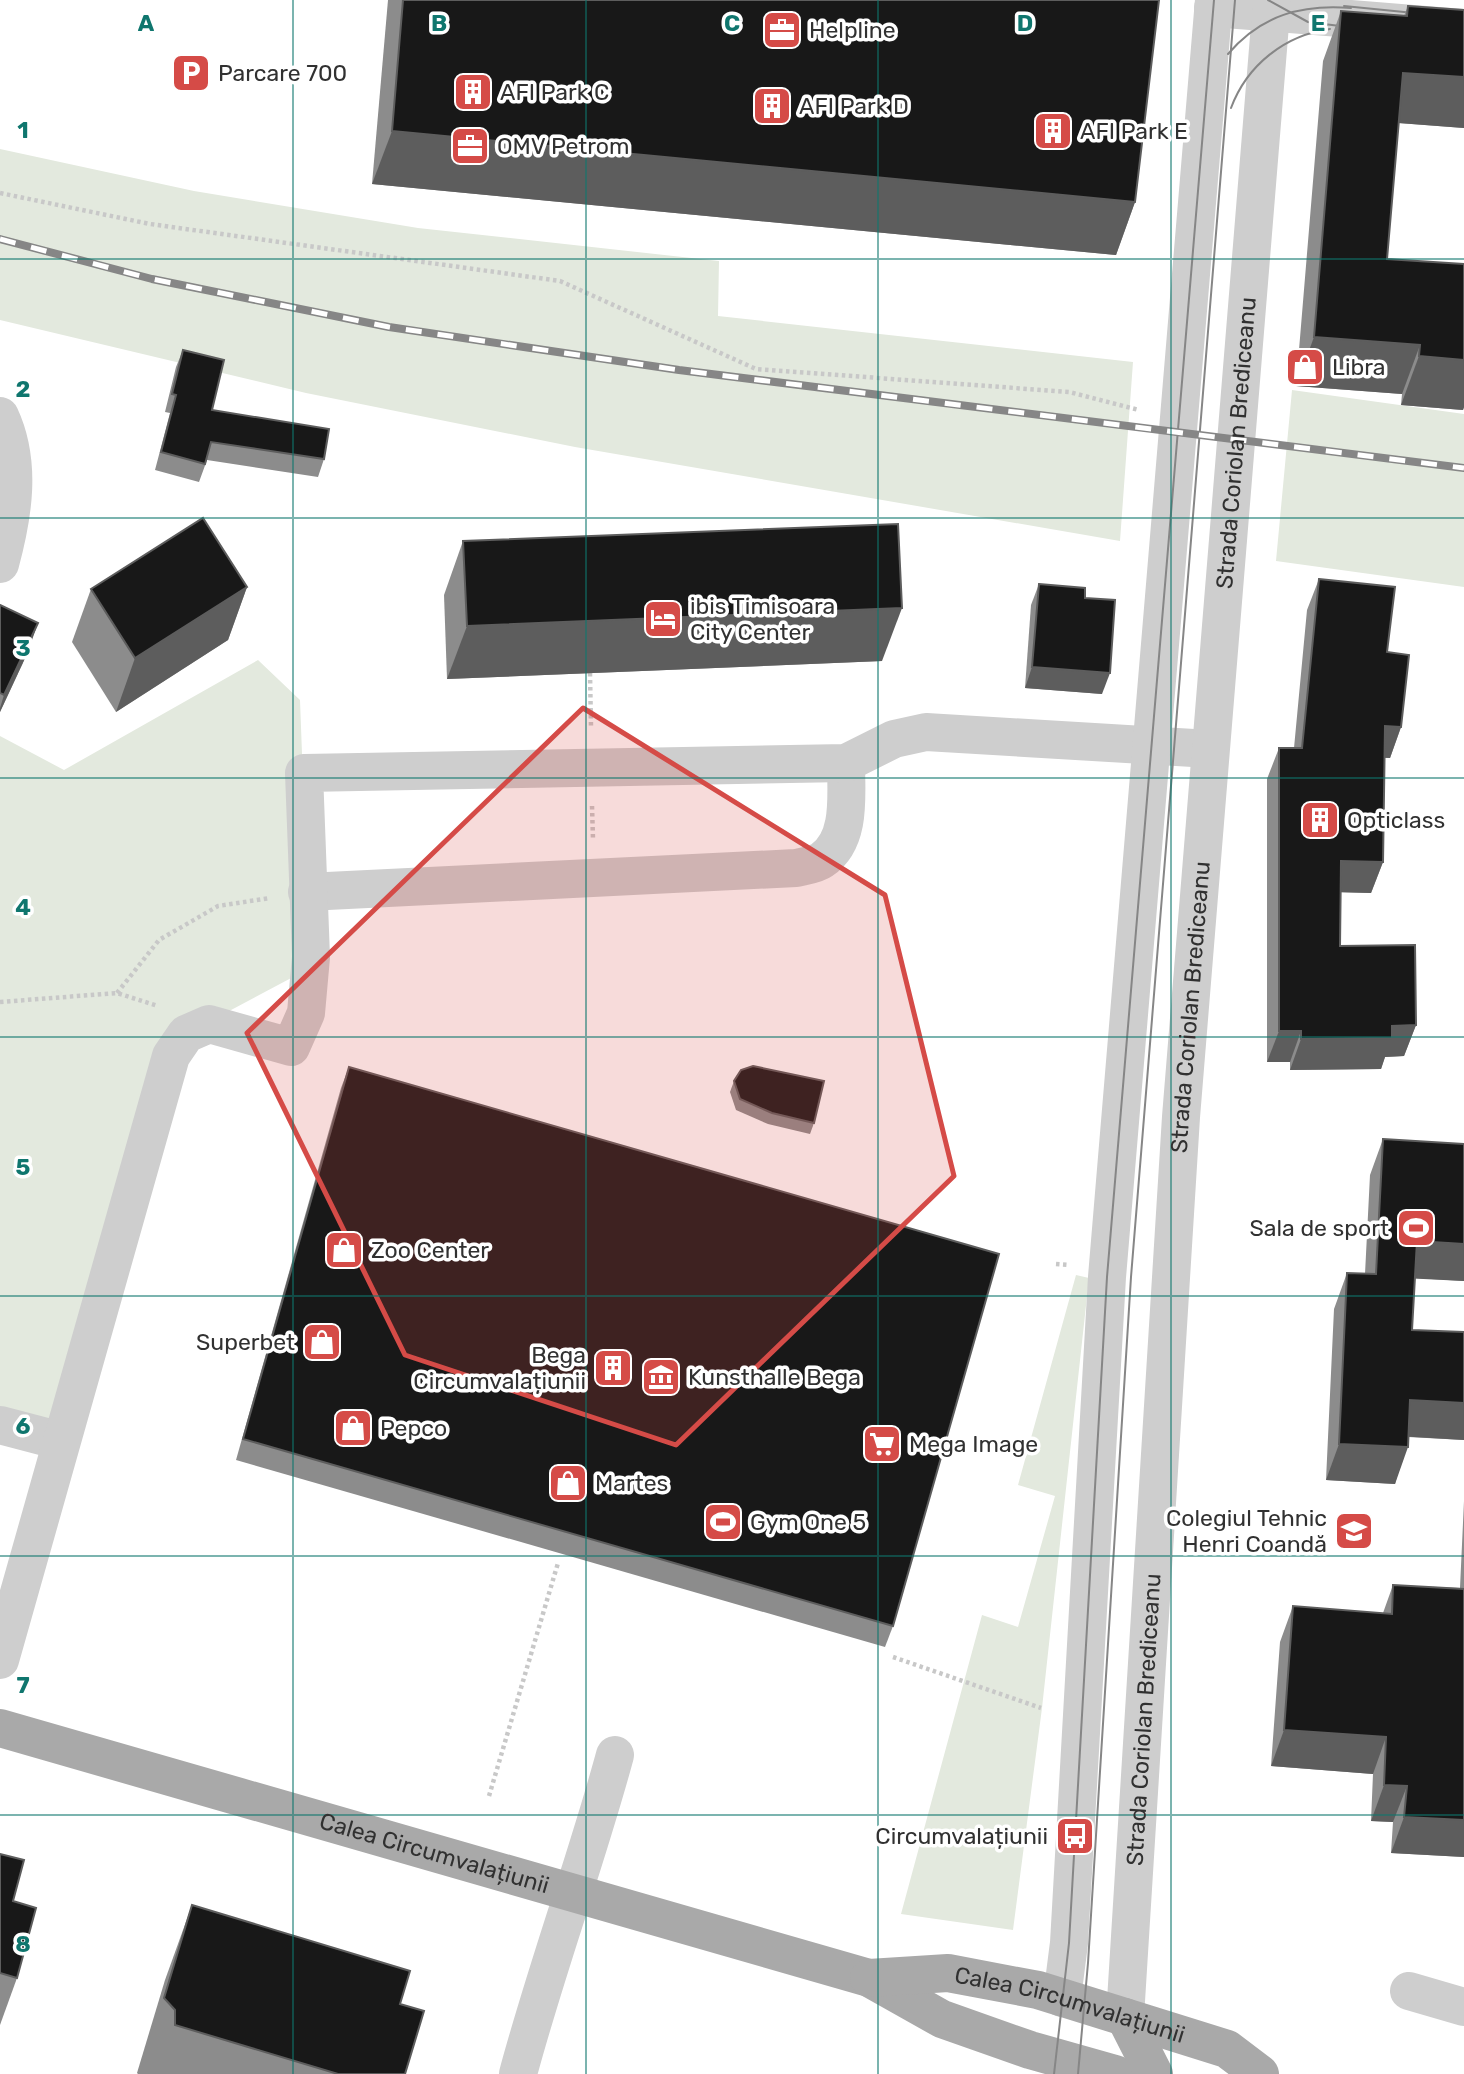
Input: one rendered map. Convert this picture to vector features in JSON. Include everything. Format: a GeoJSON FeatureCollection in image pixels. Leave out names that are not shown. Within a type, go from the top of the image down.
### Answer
{"type":"FeatureCollection","features":[{"type":"Feature","properties":{"kind":"main road","name":"Calea Circumvalațiunii"},"geometry":{"type":"LineString","coordinates":[[0,1728],[575,1891],[869,1978],[942,2019],[1030,2050],[1114,2074]]}},
{"type":"Feature","properties":{"kind":"main road","name":"Calea Circumvalațiunii"},"geometry":{"type":"LineString","coordinates":[[869,1978],[948,1973],[1062,1998],[1227,2049],[1260,2074]]}},
{"type":"Feature","properties":{"kind":"main road"},"geometry":{"type":"LineString","coordinates":[[1114,2074],[1125,2017]]}},
{"type":"Feature","properties":{"kind":"main road"},"geometry":{"type":"LineString","coordinates":[[1125,2017],[1154,2074]]}},
{"type":"Feature","properties":{"kind":"street"},"geometry":{"type":"LineString","coordinates":[[1062,1998],[1069,1930],[1107,1278],[1213,4],[1271,6],[1464,27]]}},
{"type":"Feature","properties":{"kind":"street","name":"Strada Coriolan Brediceanu"},"geometry":{"type":"LineString","coordinates":[[1125,2017],[1181,1116],[1271,6]]}},
{"type":"Feature","properties":{"kind":"street"},"geometry":{"type":"LineString","coordinates":[[0,416],[10,450],[14,491],[9,531],[0,564]]}},
{"type":"Feature","properties":{"kind":"street"},"geometry":{"type":"LineString","coordinates":[[0,1660],[171,1056],[186,1034],[209,1024],[291,1047],[306,1013],[311,957],[304,773],[846,763],[894,738],[926,732],[1210,749]]}},
{"type":"Feature","properties":{"kind":"street"},"geometry":{"type":"LineString","coordinates":[[307,892],[796,868],[821,861],[838,846],[846,815],[846,763]]}},
{"type":"Feature","properties":{"kind":"street"},"geometry":{"type":"LineString","coordinates":[[0,1424],[61,1441]]}},
{"type":"Feature","properties":{"kind":"street"},"geometry":{"type":"LineString","coordinates":[[518,2074],[536,2007],[575,1891],[615,1755]]}},
{"type":"Feature","properties":{"kind":"street"},"geometry":{"type":"LineString","coordinates":[[1409,1991],[1464,2007]]}},
{"type":"Feature","properties":{"kind":"path"},"geometry":{"type":"LineString","coordinates":[[0,193],[150,224],[559,281],[756,369],[1069,392],[1150,413]]}},
{"type":"Feature","properties":{"kind":"path"},"geometry":{"type":"LineString","coordinates":[[117,993],[159,940],[218,906],[307,892]]}},
{"type":"Feature","properties":{"kind":"path"},"geometry":{"type":"LineString","coordinates":[[0,1002],[117,993],[209,1024]]}},
{"type":"Feature","properties":{"kind":"path"},"geometry":{"type":"LineString","coordinates":[[489,1796],[558,1563]]}},
{"type":"Feature","properties":{"kind":"path"},"geometry":{"type":"LineString","coordinates":[[893,1657],[1048,1710]]}},
{"type":"Feature","properties":{"kind":"highlighted area"},"geometry":{"type":"Polygon","coordinates":[[[583,708],[885,895],[954,1176],[676,1445],[405,1355],[247,1033],[583,708]]]}},
{"type":"Feature","properties":{"kind":"shaded area"},"geometry":{"type":"Polygon","coordinates":[[[0,149],[194,191],[418,228],[719,261],[718,316],[1133,362],[1120,541],[575,447],[306,393],[0,320],[0,149]]]}},
{"type":"Feature","properties":{"kind":"shaded area"},"geometry":{"type":"Polygon","coordinates":[[[1292,390],[1464,414],[1464,587],[1276,561],[1292,390]]]}},
{"type":"Feature","properties":{"kind":"shaded area"},"geometry":{"type":"Polygon","coordinates":[[[258,660],[300,700],[310,968],[186,1034],[64,1432],[0,1415],[0,736],[64,770],[258,660]]]}},
{"type":"Feature","properties":{"kind":"shaded area"},"geometry":{"type":"Polygon","coordinates":[[[1076,1275],[1089,1278],[1042,1708],[1013,1930],[901,1914],[982,1615],[1018,1627],[1055,1496],[1018,1485],[1076,1275]]]}},
{"type":"Feature","properties":{"kind":"building"},"geometry":{"type":"Polygon","coordinates":[[[403,0],[1159,0],[1135,202],[392,131],[403,0]]]}},
{"type":"Feature","properties":{"kind":"building"},"geometry":{"type":"Polygon","coordinates":[[[1408,6],[1464,10],[1464,77],[1403,73],[1387,259],[1464,264],[1464,360],[1419,356],[1420,345],[1314,337],[1341,11],[1407,16],[1408,6]]]}},
{"type":"Feature","properties":{"kind":"building"},"geometry":{"type":"Polygon","coordinates":[[[183,350],[224,360],[212,410],[329,429],[324,459],[211,442],[205,464],[161,452],[176,395],[172,394],[183,350]]]}},
{"type":"Feature","properties":{"kind":"building"},"geometry":{"type":"Polygon","coordinates":[[[203,518],[247,587],[135,658],[91,589],[203,518]]]}},
{"type":"Feature","properties":{"kind":"building"},"geometry":{"type":"Polygon","coordinates":[[[898,524],[902,608],[467,626],[463,541],[898,524]]]}},
{"type":"Feature","properties":{"kind":"building"},"geometry":{"type":"Polygon","coordinates":[[[1319,579],[1395,587],[1387,652],[1409,655],[1401,727],[1385,726],[1383,862],[1341,861],[1340,946],[1415,945],[1416,1025],[1392,1026],[1392,1038],[1301,1039],[1301,1031],[1279,1031],[1279,748],[1302,748],[1319,579]]]}},
{"type":"Feature","properties":{"kind":"building"},"geometry":{"type":"Polygon","coordinates":[[[1039,584],[1085,588],[1085,598],[1115,600],[1110,673],[1032,667],[1039,584]]]}},
{"type":"Feature","properties":{"kind":"building"},"geometry":{"type":"Polygon","coordinates":[[[0,605],[38,623],[4,695],[0,693],[0,605]]]}},
{"type":"Feature","properties":{"kind":"building"},"geometry":{"type":"Polygon","coordinates":[[[753,1066],[824,1081],[814,1123],[772,1113],[740,1099],[734,1081],[741,1070],[753,1066]]]}},
{"type":"Feature","properties":{"kind":"building","name":"Bega Circumvalațiunii"},"geometry":{"type":"Polygon","coordinates":[[[349,1067],[999,1254],[893,1626],[243,1439],[349,1067]]]}},
{"type":"Feature","properties":{"kind":"building"},"geometry":{"type":"Polygon","coordinates":[[[1383,1139],[1464,1144],[1464,1244],[1417,1241],[1412,1330],[1464,1332],[1464,1403],[1410,1400],[1408,1447],[1339,1444],[1347,1273],[1376,1274],[1383,1139]]]}},
{"type":"Feature","properties":{"kind":"building"},"geometry":{"type":"Polygon","coordinates":[[[1393,1585],[1464,1589],[1464,1820],[1404,1817],[1407,1786],[1384,1785],[1386,1737],[1284,1730],[1293,1606],[1392,1614],[1393,1585]]]}},
{"type":"Feature","properties":{"kind":"building"},"geometry":{"type":"Polygon","coordinates":[[[0,1854],[24,1860],[13,1901],[36,1908],[17,1978],[0,1973],[0,1854]]]}},
{"type":"Feature","properties":{"kind":"building"},"geometry":{"type":"Polygon","coordinates":[[[192,1905],[410,1971],[400,2004],[424,2011],[405,2074],[338,2074],[175,2025],[175,2010],[164,1998],[192,1905]]]}},
{"type":"Feature","properties":{"kind":"tram line"},"geometry":{"type":"LineString","coordinates":[[1054,2074],[1069,1943],[1107,1277],[1214,0]]}},
{"type":"Feature","properties":{"kind":"tram line"},"geometry":{"type":"LineString","coordinates":[[1078,2074],[1088,1963],[1131,1277],[1235,0]]}},
{"type":"Feature","properties":{"kind":"tram line"},"geometry":{"type":"LineString","coordinates":[[1268,0],[1308,22],[1356,28]]}},
{"type":"Feature","properties":{"kind":"tram line"},"geometry":{"type":"LineString","coordinates":[[1344,6],[1464,18]]}},
{"type":"Feature","properties":{"kind":"tram line"},"geometry":{"type":"LineString","coordinates":[[1228,54],[1254,30],[1284,15],[1316,8],[1351,8]]}},
{"type":"Feature","properties":{"kind":"tram line"},"geometry":{"type":"LineString","coordinates":[[1231,108],[1247,78],[1270,55],[1298,38],[1330,29]]}},
{"type":"Feature","properties":{"kind":"railway"},"geometry":{"type":"LineString","coordinates":[[0,239],[152,279],[389,327],[679,370],[1464,468]]}},
{"type":"Feature","properties":{"kind":"place","name":"Helpline"},"geometry":{"type":"Point","coordinates":[782,30]}},
{"type":"Feature","properties":{"kind":"place","name":"Parcare 700"},"geometry":{"type":"Point","coordinates":[191,73]}},
{"type":"Feature","properties":{"kind":"place","name":"AFI Park C"},"geometry":{"type":"Point","coordinates":[473,92]}},
{"type":"Feature","properties":{"kind":"place","name":"AFI Park D"},"geometry":{"type":"Point","coordinates":[772,106]}},
{"type":"Feature","properties":{"kind":"place","name":"AFI Park E"},"geometry":{"type":"Point","coordinates":[1053,131]}},
{"type":"Feature","properties":{"kind":"place","name":"OMV Petrom"},"geometry":{"type":"Point","coordinates":[470,146]}},
{"type":"Feature","properties":{"kind":"place","name":"Libra"},"geometry":{"type":"Point","coordinates":[1305,367]}},
{"type":"Feature","properties":{"kind":"place","name":"ibis Timisoara City Center"},"geometry":{"type":"Point","coordinates":[663,619]}},
{"type":"Feature","properties":{"kind":"place","name":"Opticlass"},"geometry":{"type":"Point","coordinates":[1320,820]}},
{"type":"Feature","properties":{"kind":"place","name":"Sala de sport"},"geometry":{"type":"Point","coordinates":[1416,1228]}},
{"type":"Feature","properties":{"kind":"place","name":"Zoo Center"},"geometry":{"type":"Point","coordinates":[344,1250]}},
{"type":"Feature","properties":{"kind":"place","name":"Superbet"},"geometry":{"type":"Point","coordinates":[322,1342]}},
{"type":"Feature","properties":{"kind":"place","name":"Bega Circumvalațiunii"},"geometry":{"type":"Point","coordinates":[613,1368]}},
{"type":"Feature","properties":{"kind":"place","name":"Kunsthalle Bega"},"geometry":{"type":"Point","coordinates":[661,1377]}},
{"type":"Feature","properties":{"kind":"place","name":"Pepco"},"geometry":{"type":"Point","coordinates":[353,1428]}},
{"type":"Feature","properties":{"kind":"place","name":"Mega Image"},"geometry":{"type":"Point","coordinates":[882,1444]}},
{"type":"Feature","properties":{"kind":"place","name":"Martes"},"geometry":{"type":"Point","coordinates":[568,1483]}},
{"type":"Feature","properties":{"kind":"place","name":"Gym One 5"},"geometry":{"type":"Point","coordinates":[723,1522]}},
{"type":"Feature","properties":{"kind":"place","name":"Colegiul Tehnic Henri Coandă"},"geometry":{"type":"Point","coordinates":[1354,1531]}},
{"type":"Feature","properties":{"kind":"place","name":"Circumvalațiunii"},"geometry":{"type":"Point","coordinates":[1075,1836]}}]}
